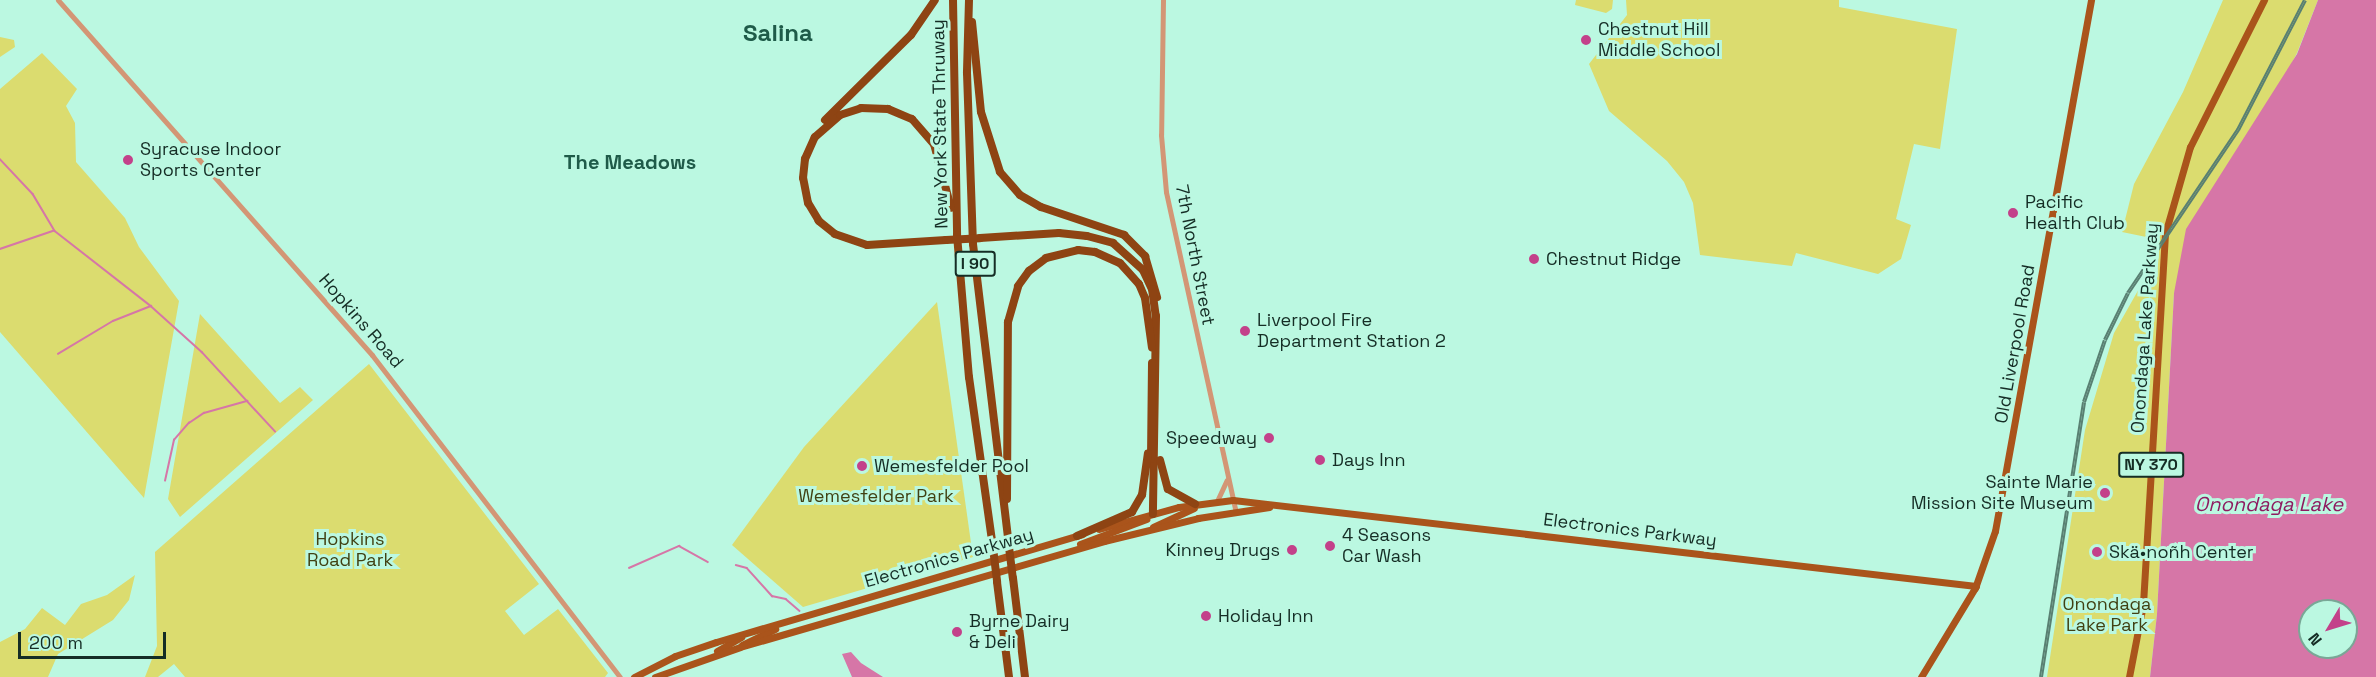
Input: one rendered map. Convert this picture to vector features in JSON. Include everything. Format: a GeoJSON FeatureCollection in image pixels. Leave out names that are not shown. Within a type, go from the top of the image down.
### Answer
{"type":"FeatureCollection","features":[{"type":"Feature","properties":{"kind":"highway"},"geometry":{"type":"LineString","coordinates":[[935,0],[911,35],[815,131],[802,152],[799,173],[802,198],[813,220],[841,242],[866,249],[946,242]]}},
{"type":"Feature","properties":{"kind":"highway","name":"New York State Thruway"},"geometry":{"type":"LineString","coordinates":[[953,0],[957,235],[969,376],[1010,677]]}},
{"type":"Feature","properties":{"kind":"highway"},"geometry":{"type":"LineString","coordinates":[[970,0],[981,112],[1000,172],[1030,201],[1110,227],[1136,244],[1152,269],[1157,286],[1153,426],[1139,503],[1124,518],[1077,536]]}},
{"type":"Feature","properties":{"kind":"highway","name":"New York State Thruway"},"geometry":{"type":"LineString","coordinates":[[970,0],[967,73],[974,244],[1025,677]]}},
{"type":"Feature","properties":{"kind":"highway"},"geometry":{"type":"LineString","coordinates":[[957,235],[940,161],[928,135],[912,119],[888,109],[861,108],[840,115],[821,129],[805,159],[803,178],[808,203],[827,229],[847,241],[867,245],[980,240],[1059,233],[1113,243],[1143,270],[1152,289],[1156,316]]}},
{"type":"Feature","properties":{"kind":"highway"},"geometry":{"type":"LineString","coordinates":[[980,240],[1070,238],[1116,249],[1138,269],[1149,292],[1152,348],[1153,514]]}},
{"type":"Feature","properties":{"kind":"highway"},"geometry":{"type":"LineString","coordinates":[[1006,527],[1008,322],[1018,286],[1029,272],[1046,258],[1078,250],[1095,252],[1120,263],[1139,284],[1145,298],[1152,348]]}},
{"type":"Feature","properties":{"kind":"highway"},"geometry":{"type":"LineString","coordinates":[[1153,426],[1164,481],[1176,496],[1195,504]]}},
{"type":"Feature","properties":{"kind":"main road","name":"Old Liverpool Road"},"geometry":{"type":"LineString","coordinates":[[1921,677],[1976,586],[1992,543],[2004,490],[2091,0]]}},
{"type":"Feature","properties":{"kind":"main road","name":"Onondaga Lake Parkway"},"geometry":{"type":"LineString","coordinates":[[2129,677],[2143,604],[2165,234],[2190,147],[2264,0]]}},
{"type":"Feature","properties":{"kind":"main road","name":"Electronics Parkway"},"geometry":{"type":"LineString","coordinates":[[633,677],[675,656],[799,617],[1153,514],[1217,501],[1233,500],[1280,505],[1976,586]]}},
{"type":"Feature","properties":{"kind":"main road"},"geometry":{"type":"LineString","coordinates":[[1151,529],[1158,522],[1208,503]]}},
{"type":"Feature","properties":{"kind":"main road","name":"Electronics Parkway"},"geometry":{"type":"LineString","coordinates":[[655,677],[710,656],[1053,555],[1151,529],[1280,505]]}},
{"type":"Feature","properties":{"kind":"main road"},"geometry":{"type":"LineString","coordinates":[[1053,555],[1153,514],[1151,529]]}},
{"type":"Feature","properties":{"kind":"main road"},"geometry":{"type":"LineString","coordinates":[[740,647],[799,617]]}},
{"type":"Feature","properties":{"kind":"main road"},"geometry":{"type":"LineString","coordinates":[[710,656],[743,635]]}},
{"type":"Feature","properties":{"kind":"street","name":"Hopkins Road"},"geometry":{"type":"LineString","coordinates":[[58,0],[372,355],[621,677]]}},
{"type":"Feature","properties":{"kind":"street","name":"7th North Street"},"geometry":{"type":"LineString","coordinates":[[1163,0],[1161,135],[1166,192],[1236,512]]}},
{"type":"Feature","properties":{"kind":"street"},"geometry":{"type":"LineString","coordinates":[[1217,501],[1227,487],[1227,475]]}},
{"type":"Feature","properties":{"kind":"green space"},"geometry":{"type":"Polygon","coordinates":[[[1576,0],[1613,0],[1612,9],[1606,13],[1575,5],[1576,0]]]}},
{"type":"Feature","properties":{"kind":"green space"},"geometry":{"type":"Polygon","coordinates":[[[1626,0],[1839,0],[1839,7],[1957,29],[1940,149],[1914,144],[1896,219],[1911,225],[1901,259],[1878,274],[1796,253],[1792,266],[1700,255],[1693,203],[1684,182],[1667,161],[1609,111],[1589,64],[1627,15],[1626,0]]]}},
{"type":"Feature","properties":{"kind":"green space","name":"Onondaga Lake Park"},"geometry":{"type":"Polygon","coordinates":[[[2223,0],[2318,0],[2297,53],[2174,293],[2157,614],[2150,677],[2047,677],[2085,430],[2114,333],[2149,271],[2156,239],[2122,232],[2134,184],[2183,92],[2223,0]]]}},
{"type":"Feature","properties":{"kind":"green space"},"geometry":{"type":"Polygon","coordinates":[[[0,37],[14,40],[15,47],[0,57],[0,37]]]}},
{"type":"Feature","properties":{"kind":"green space"},"geometry":{"type":"Polygon","coordinates":[[[42,53],[77,89],[66,106],[75,123],[76,162],[125,218],[139,247],[179,301],[144,498],[0,332],[0,89],[42,53]]]}},
{"type":"Feature","properties":{"kind":"green space","name":"Wemesfelder Park"},"geometry":{"type":"Polygon","coordinates":[[[937,302],[973,557],[803,607],[732,545],[804,447],[937,302]]]}},
{"type":"Feature","properties":{"kind":"green space"},"geometry":{"type":"Polygon","coordinates":[[[200,314],[280,403],[300,387],[313,400],[180,517],[168,499],[200,314]]]}},
{"type":"Feature","properties":{"kind":"green space","name":"Hopkins Road Park"},"geometry":{"type":"Polygon","coordinates":[[[369,364],[539,584],[505,611],[524,635],[558,609],[608,673],[605,677],[185,677],[174,664],[158,677],[145,677],[157,646],[155,552],[369,364]]]}},
{"type":"Feature","properties":{"kind":"green space"},"geometry":{"type":"Polygon","coordinates":[[[135,575],[129,600],[113,620],[58,654],[48,677],[0,677],[0,642],[25,629],[42,608],[65,625],[81,604],[107,595],[135,575]]]}},
{"type":"Feature","properties":{"kind":"water","name":"Onondaga Lake"},"geometry":{"type":"Polygon","coordinates":[[[2318,0],[2376,0],[2376,677],[2150,677],[2157,614],[2174,293],[2186,229],[2297,54],[2318,0]]]}},
{"type":"Feature","properties":{"kind":"water","name":"Wemesfelder Pool"},"geometry":{"type":"Polygon","coordinates":[[[862,459],[867,461],[869,466],[867,471],[862,473],[857,471],[855,466],[857,461],[862,459]]]}},
{"type":"Feature","properties":{"kind":"water"},"geometry":{"type":"Polygon","coordinates":[[[851,652],[861,663],[883,677],[852,677],[842,654],[851,652]]]}},
{"type":"Feature","properties":{"kind":"waterway"},"geometry":{"type":"LineString","coordinates":[[0,159],[33,194],[55,231],[151,306],[202,352],[275,431]]}},
{"type":"Feature","properties":{"kind":"waterway"},"geometry":{"type":"LineString","coordinates":[[0,249],[53,231]]}},
{"type":"Feature","properties":{"kind":"waterway"},"geometry":{"type":"LineString","coordinates":[[58,354],[113,321],[151,306]]}},
{"type":"Feature","properties":{"kind":"waterway"},"geometry":{"type":"LineString","coordinates":[[165,481],[174,440],[189,423],[204,413],[247,401]]}},
{"type":"Feature","properties":{"kind":"waterway"},"geometry":{"type":"LineString","coordinates":[[629,568],[679,546],[708,562]]}},
{"type":"Feature","properties":{"kind":"waterway"},"geometry":{"type":"LineString","coordinates":[[736,565],[747,568],[772,596],[786,599],[800,611]]}},
{"type":"Feature","properties":{"kind":"railway"},"geometry":{"type":"LineString","coordinates":[[2041,677],[2084,402],[2105,340],[2128,293],[2238,130],[2305,0]]}},
{"type":"Feature","properties":{"kind":"place","name":"Chestnut Hill Middle School"},"geometry":{"type":"Point","coordinates":[1586,40]}},
{"type":"Feature","properties":{"kind":"place","name":"Syracuse Indoor Sports Center"},"geometry":{"type":"Point","coordinates":[128,160]}},
{"type":"Feature","properties":{"kind":"place","name":"Pacific Health Club"},"geometry":{"type":"Point","coordinates":[2013,213]}},
{"type":"Feature","properties":{"kind":"place","name":"Chestnut Ridge"},"geometry":{"type":"Point","coordinates":[1534,259]}},
{"type":"Feature","properties":{"kind":"place","name":"Liverpool Fire Department Station 2"},"geometry":{"type":"Point","coordinates":[1245,331]}},
{"type":"Feature","properties":{"kind":"place","name":"Speedway"},"geometry":{"type":"Point","coordinates":[1269,438]}},
{"type":"Feature","properties":{"kind":"place","name":"Days Inn"},"geometry":{"type":"Point","coordinates":[1320,460]}},
{"type":"Feature","properties":{"kind":"place","name":"Wemesfelder Pool"},"geometry":{"type":"Point","coordinates":[862,466]}},
{"type":"Feature","properties":{"kind":"place","name":"Sainte Marie Mission Site Museum"},"geometry":{"type":"Point","coordinates":[2105,493]}},
{"type":"Feature","properties":{"kind":"place","name":"4 Seasons Car Wash"},"geometry":{"type":"Point","coordinates":[1330,546]}},
{"type":"Feature","properties":{"kind":"place","name":"Kinney Drugs"},"geometry":{"type":"Point","coordinates":[1292,550]}},
{"type":"Feature","properties":{"kind":"place","name":"Skä•noñh Center"},"geometry":{"type":"Point","coordinates":[2097,552]}},
{"type":"Feature","properties":{"kind":"place","name":"Holiday Inn"},"geometry":{"type":"Point","coordinates":[1206,616]}},
{"type":"Feature","properties":{"kind":"place","name":"Byrne Dairy & Deli"},"geometry":{"type":"Point","coordinates":[957,632]}},
{"type":"Feature","properties":{"kind":"district","name":"Salina"},"geometry":{"type":"Point","coordinates":[778,33]}},
{"type":"Feature","properties":{"kind":"district","name":"The Meadows"},"geometry":{"type":"Point","coordinates":[630,162]}}]}
